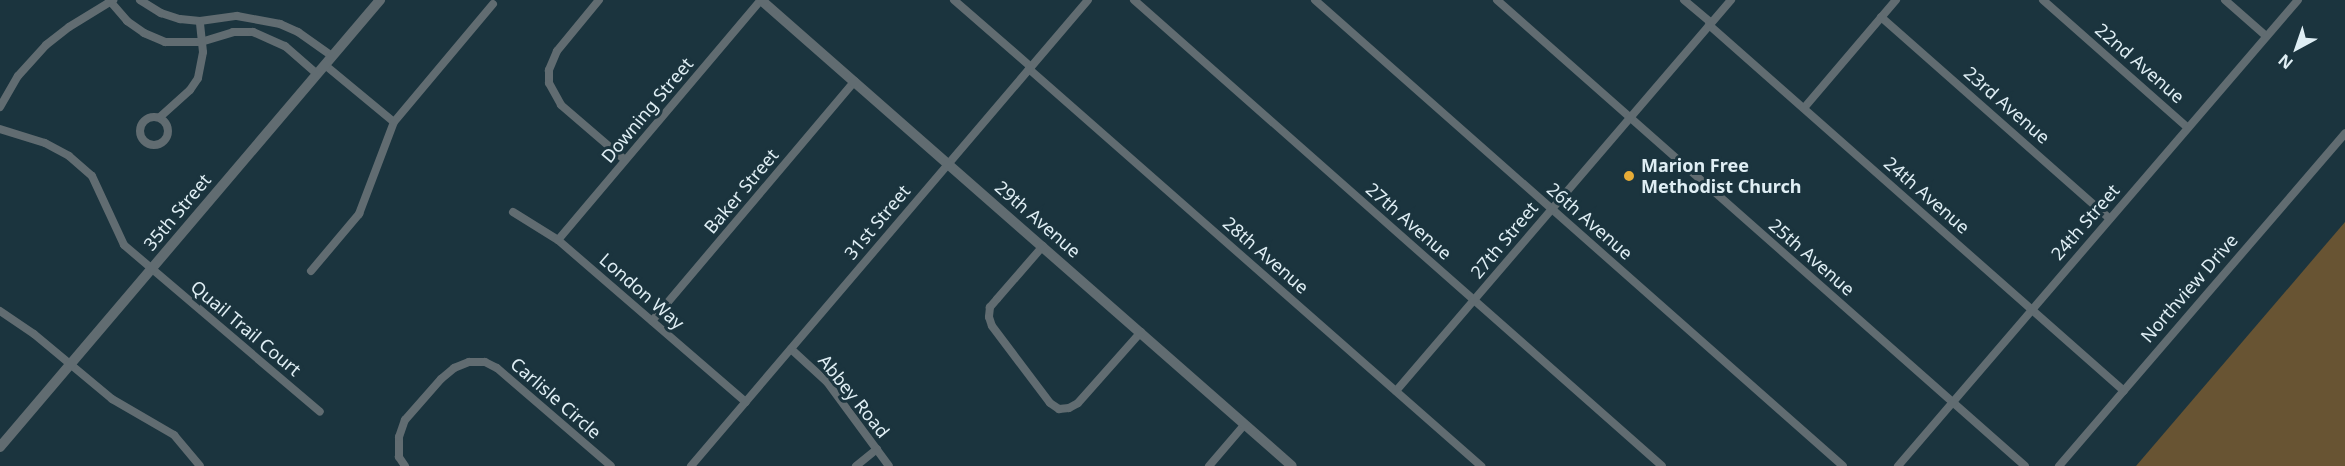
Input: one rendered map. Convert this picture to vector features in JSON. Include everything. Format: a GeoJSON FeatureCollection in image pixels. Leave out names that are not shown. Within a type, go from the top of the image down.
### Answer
{"type":"FeatureCollection","features":[{"type":"Feature","properties":{"kind":"street"},"geometry":{"type":"LineString","coordinates":[[0,107],[18,76],[46,45],[111,0],[127,21],[144,33],[165,42],[201,42],[233,32],[253,32],[269,37],[321,69],[394,122]]}},
{"type":"Feature","properties":{"kind":"street"},"geometry":{"type":"LineString","coordinates":[[140,0],[161,13],[180,19],[200,21],[237,16],[280,24],[332,56]]}},
{"type":"Feature","properties":{"kind":"street","name":"35th Street"},"geometry":{"type":"LineString","coordinates":[[0,447],[380,0]]}},
{"type":"Feature","properties":{"kind":"street"},"geometry":{"type":"LineString","coordinates":[[599,0],[557,51],[549,70],[549,83],[561,105],[625,160]]}},
{"type":"Feature","properties":{"kind":"street","name":"Downing Street"},"geometry":{"type":"LineString","coordinates":[[558,240],[761,0]]}},
{"type":"Feature","properties":{"kind":"street","name":"29th Avenue"},"geometry":{"type":"LineString","coordinates":[[761,0],[950,163],[1292,466]]}},
{"type":"Feature","properties":{"kind":"street","name":"28th Avenue"},"geometry":{"type":"LineString","coordinates":[[954,0],[1481,466]]}},
{"type":"Feature","properties":{"kind":"street","name":"31st Street"},"geometry":{"type":"LineString","coordinates":[[691,466],[1088,0]]}},
{"type":"Feature","properties":{"kind":"street","name":"27th Avenue"},"geometry":{"type":"LineString","coordinates":[[1134,0],[1662,466]]}},
{"type":"Feature","properties":{"kind":"street","name":"26th Avenue"},"geometry":{"type":"LineString","coordinates":[[1315,0],[1843,466]]}},
{"type":"Feature","properties":{"kind":"street","name":"25th Avenue"},"geometry":{"type":"LineString","coordinates":[[1497,0],[2025,466]]}},
{"type":"Feature","properties":{"kind":"street","name":"24th Avenue"},"geometry":{"type":"LineString","coordinates":[[1684,0],[2124,391]]}},
{"type":"Feature","properties":{"kind":"street","name":"27th Street"},"geometry":{"type":"LineString","coordinates":[[1396,391],[1731,0]]}},
{"type":"Feature","properties":{"kind":"street"},"geometry":{"type":"LineString","coordinates":[[1804,108],[1896,0]]}},
{"type":"Feature","properties":{"kind":"street","name":"22nd Avenue"},"geometry":{"type":"LineString","coordinates":[[2043,0],[2188,128]]}},
{"type":"Feature","properties":{"kind":"street"},"geometry":{"type":"LineString","coordinates":[[2225,0],[2266,36]]}},
{"type":"Feature","properties":{"kind":"street","name":"24th Street"},"geometry":{"type":"LineString","coordinates":[[1898,466],[2298,0]]}},
{"type":"Feature","properties":{"kind":"street"},"geometry":{"type":"LineString","coordinates":[[311,271],[359,214],[394,122],[493,4]]}},
{"type":"Feature","properties":{"kind":"street","name":"23rd Avenue"},"geometry":{"type":"LineString","coordinates":[[1881,17],[2110,219]]}},
{"type":"Feature","properties":{"kind":"street"},"geometry":{"type":"LineString","coordinates":[[160,117],[190,90],[198,78],[202,64],[200,21]]}},
{"type":"Feature","properties":{"kind":"street","name":"Baker Street"},"geometry":{"type":"LineString","coordinates":[[651,321],[855,81]]}},
{"type":"Feature","properties":{"kind":"street","name":"Quail Trail Court"},"geometry":{"type":"LineString","coordinates":[[0,129],[45,143],[69,156],[92,176],[124,245],[320,412]]}},
{"type":"Feature","properties":{"kind":"street","name":"Northview Drive"},"geometry":{"type":"LineString","coordinates":[[2059,466],[2345,133]]}},
{"type":"Feature","properties":{"kind":"street","name":"London Way"},"geometry":{"type":"LineString","coordinates":[[513,212],[558,240],[746,402]]}},
{"type":"Feature","properties":{"kind":"street"},"geometry":{"type":"LineString","coordinates":[[1043,246],[996,299],[990,307],[989,317],[992,326],[1050,403],[1059,409],[1069,408],[1078,403],[1141,332]]}},
{"type":"Feature","properties":{"kind":"street"},"geometry":{"type":"LineString","coordinates":[[0,311],[34,334],[112,399],[174,435],[200,466]]}},
{"type":"Feature","properties":{"kind":"street","name":"Abbey Road"},"geometry":{"type":"LineString","coordinates":[[791,350],[827,382],[889,466]]}},
{"type":"Feature","properties":{"kind":"street","name":"Carlisle Circle"},"geometry":{"type":"LineString","coordinates":[[405,466],[399,457],[399,437],[405,420],[441,379],[454,368],[469,362],[484,362],[497,368],[611,466]]}},
{"type":"Feature","properties":{"kind":"street"},"geometry":{"type":"LineString","coordinates":[[1209,466],[1245,424]]}},
{"type":"Feature","properties":{"kind":"street"},"geometry":{"type":"LineString","coordinates":[[856,466],[877,449]]}},
{"type":"Feature","properties":{"kind":"shaded area"},"geometry":{"type":"Polygon","coordinates":[[[2345,222],[2345,466],[2136,466],[2345,222]]]}},
{"type":"Feature","properties":{"kind":"place","name":"Marion Free Methodist Church"},"geometry":{"type":"Point","coordinates":[1629,176]}}]}
